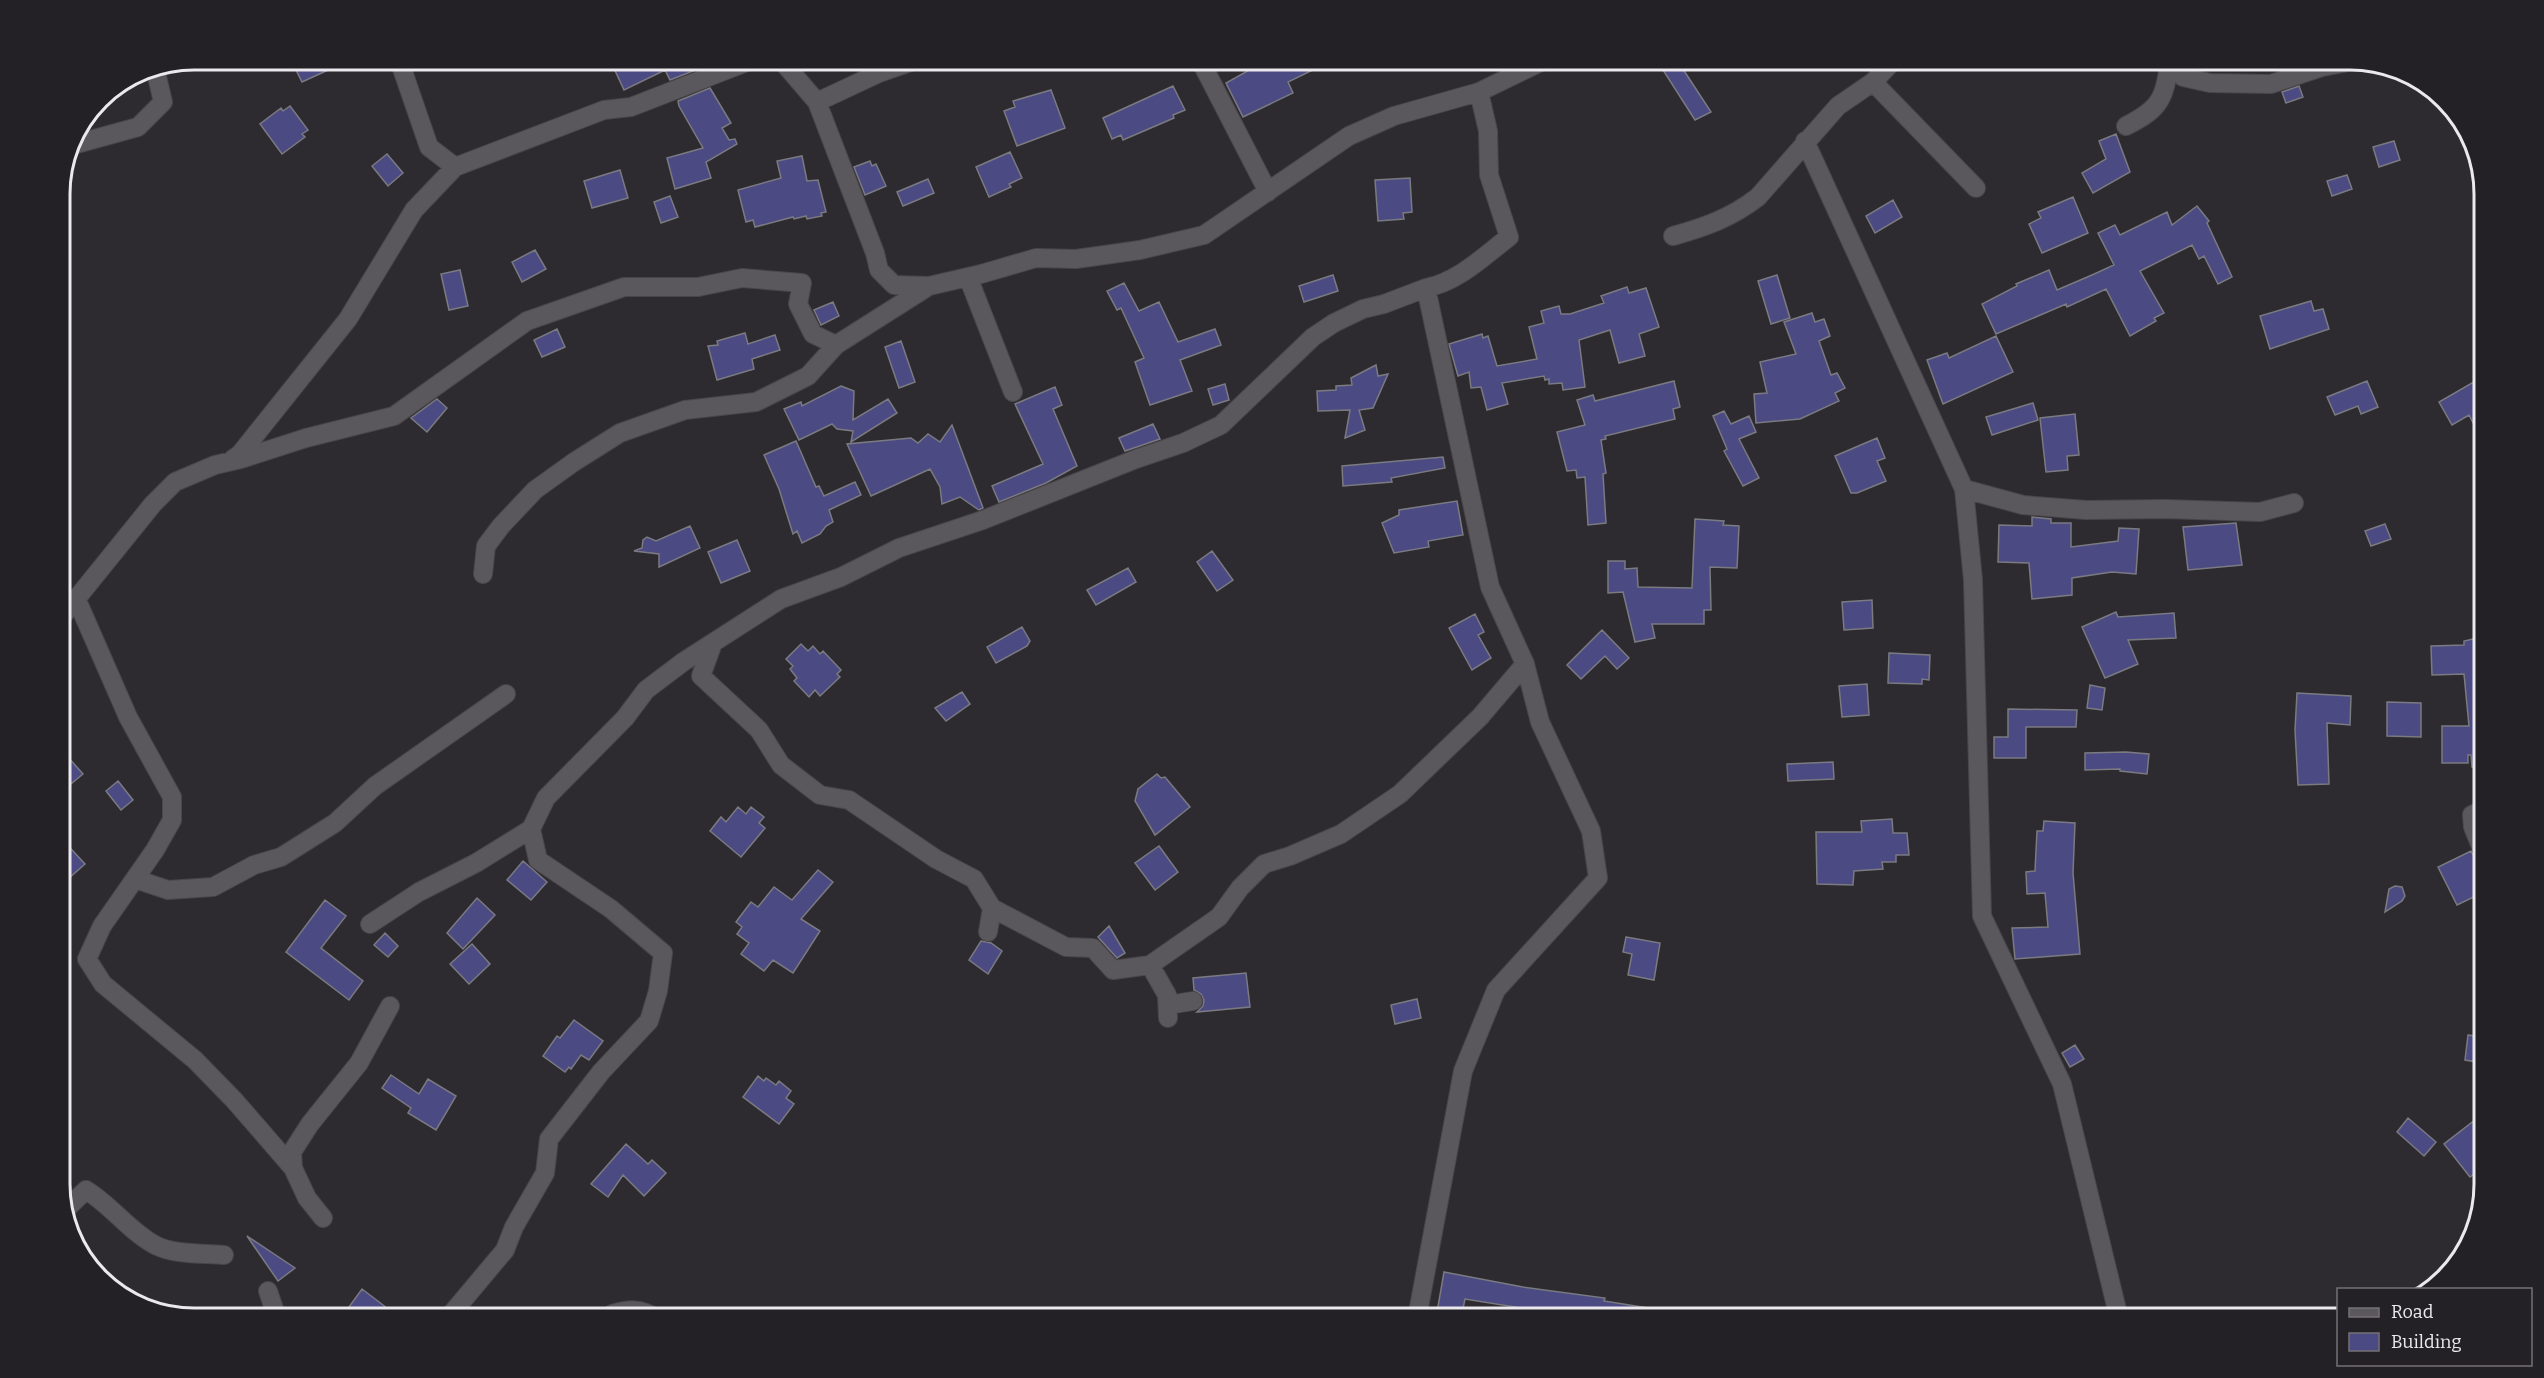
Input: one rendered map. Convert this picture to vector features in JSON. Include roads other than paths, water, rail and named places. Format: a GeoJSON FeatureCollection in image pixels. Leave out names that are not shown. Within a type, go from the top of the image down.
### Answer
{"type":"FeatureCollection","features":[{"type":"Feature","properties":{"kind":"street"},"geometry":{"type":"LineString","coordinates":[[402,70],[429,147],[455,167]]}},
{"type":"Feature","properties":{"kind":"street"},"geometry":{"type":"LineString","coordinates":[[230,462],[240,454],[348,319],[414,210],[455,167],[604,110],[631,107],[726,70]]}},
{"type":"Feature","properties":{"kind":"street"},"geometry":{"type":"LineString","coordinates":[[790,70],[817,102],[875,253],[879,270],[894,285],[929,286],[968,278],[1036,258],[1076,259],[1140,250],[1204,235],[1349,136],[1394,116],[1479,92],[1524,70]]}},
{"type":"Feature","properties":{"kind":"street"},"geometry":{"type":"LineString","coordinates":[[817,102],[890,70]]}},
{"type":"Feature","properties":{"kind":"street"},"geometry":{"type":"LineString","coordinates":[[1205,70],[1268,192]]}},
{"type":"Feature","properties":{"kind":"street"},"geometry":{"type":"LineString","coordinates":[[1672,236],[1712,225],[1743,209],[1758,197],[1838,106],[1873,82],[1884,70]]}},
{"type":"Feature","properties":{"kind":"street"},"geometry":{"type":"LineString","coordinates":[[2126,126],[2157,107],[2166,86],[2169,70]]}},
{"type":"Feature","properties":{"kind":"street"},"geometry":{"type":"LineString","coordinates":[[2178,70],[2183,78],[2231,84],[2271,84],[2316,70]]}},
{"type":"Feature","properties":{"kind":"street"},"geometry":{"type":"LineString","coordinates":[[82,143],[138,127],[163,102],[157,76]]}},
{"type":"Feature","properties":{"kind":"street"},"geometry":{"type":"LineString","coordinates":[[1873,82],[1976,188]]}},
{"type":"Feature","properties":{"kind":"street"},"geometry":{"type":"LineString","coordinates":[[370,924],[419,892],[476,863],[531,829],[546,798],[625,718],[646,690],[781,598],[841,577],[898,548],[983,520],[1136,459],[1183,443],[1221,426],[1313,337],[1363,309],[1440,285],[1458,275],[1509,237],[1488,175],[1488,131],[1479,92]]}},
{"type":"Feature","properties":{"kind":"street"},"geometry":{"type":"LineString","coordinates":[[1805,141],[1964,489],[1973,580],[1982,916],[2062,1084],[2117,1308]]}},
{"type":"Feature","properties":{"kind":"street"},"geometry":{"type":"LineString","coordinates":[[71,605],[168,488],[197,471],[306,438],[394,416],[527,321],[624,287],[698,287],[742,278],[802,284],[798,304],[813,334],[836,345]]}},
{"type":"Feature","properties":{"kind":"street"},"geometry":{"type":"LineString","coordinates":[[968,278],[1014,392]]}},
{"type":"Feature","properties":{"kind":"street"},"geometry":{"type":"LineString","coordinates":[[483,574],[486,546],[501,526],[535,490],[574,462],[620,433],[685,410],[756,402],[808,376],[836,345],[929,286]]}},
{"type":"Feature","properties":{"kind":"street"},"geometry":{"type":"LineString","coordinates":[[1419,1308],[1463,1071],[1496,990],[1598,878],[1591,831],[1540,723],[1525,664],[1490,587],[1426,288]]}},
{"type":"Feature","properties":{"kind":"street"},"geometry":{"type":"LineString","coordinates":[[1964,489],[2023,505],[2086,510],[2164,509],[2260,512],[2294,503]]}},
{"type":"Feature","properties":{"kind":"street"},"geometry":{"type":"LineString","coordinates":[[76,598],[128,717],[172,797],[172,820],[102,926],[87,959],[103,984],[195,1060],[234,1101],[292,1168],[307,1198],[323,1218]]}},
{"type":"Feature","properties":{"kind":"street"},"geometry":{"type":"LineString","coordinates":[[713,643],[701,676],[759,730],[781,765],[820,795],[849,800],[936,860],[974,879],[992,908],[1066,947],[1094,948],[1113,970],[1150,965],[1219,917],[1240,888],[1264,864],[1290,856],[1341,834],[1400,794],[1480,717],[1525,664]]}},
{"type":"Feature","properties":{"kind":"street"},"geometry":{"type":"LineString","coordinates":[[135,879],[168,890],[213,887],[254,865],[281,856],[335,823],[375,786],[506,694]]}},
{"type":"Feature","properties":{"kind":"street"},"geometry":{"type":"LineString","coordinates":[[2474,814],[2474,829]]}},
{"type":"Feature","properties":{"kind":"street"},"geometry":{"type":"LineString","coordinates":[[456,1308],[505,1250],[514,1227],[545,1173],[549,1139],[601,1072],[649,1021],[658,992],[663,952],[611,909],[538,860],[531,829]]}},
{"type":"Feature","properties":{"kind":"street"},"geometry":{"type":"LineString","coordinates":[[988,932],[992,908]]}},
{"type":"Feature","properties":{"kind":"street"},"geometry":{"type":"LineString","coordinates":[[1150,965],[1167,995],[1168,1012],[1193,1001]]}},
{"type":"Feature","properties":{"kind":"street"},"geometry":{"type":"LineString","coordinates":[[292,1168],[292,1152],[310,1124],[359,1063],[390,1006]]}},
{"type":"Feature","properties":{"kind":"street"},"geometry":{"type":"LineString","coordinates":[[72,1203],[86,1190],[101,1198],[154,1245],[168,1250],[224,1255]]}},
{"type":"Feature","properties":{"kind":"street"},"geometry":{"type":"LineString","coordinates":[[268,1291],[274,1308]]}}]}
